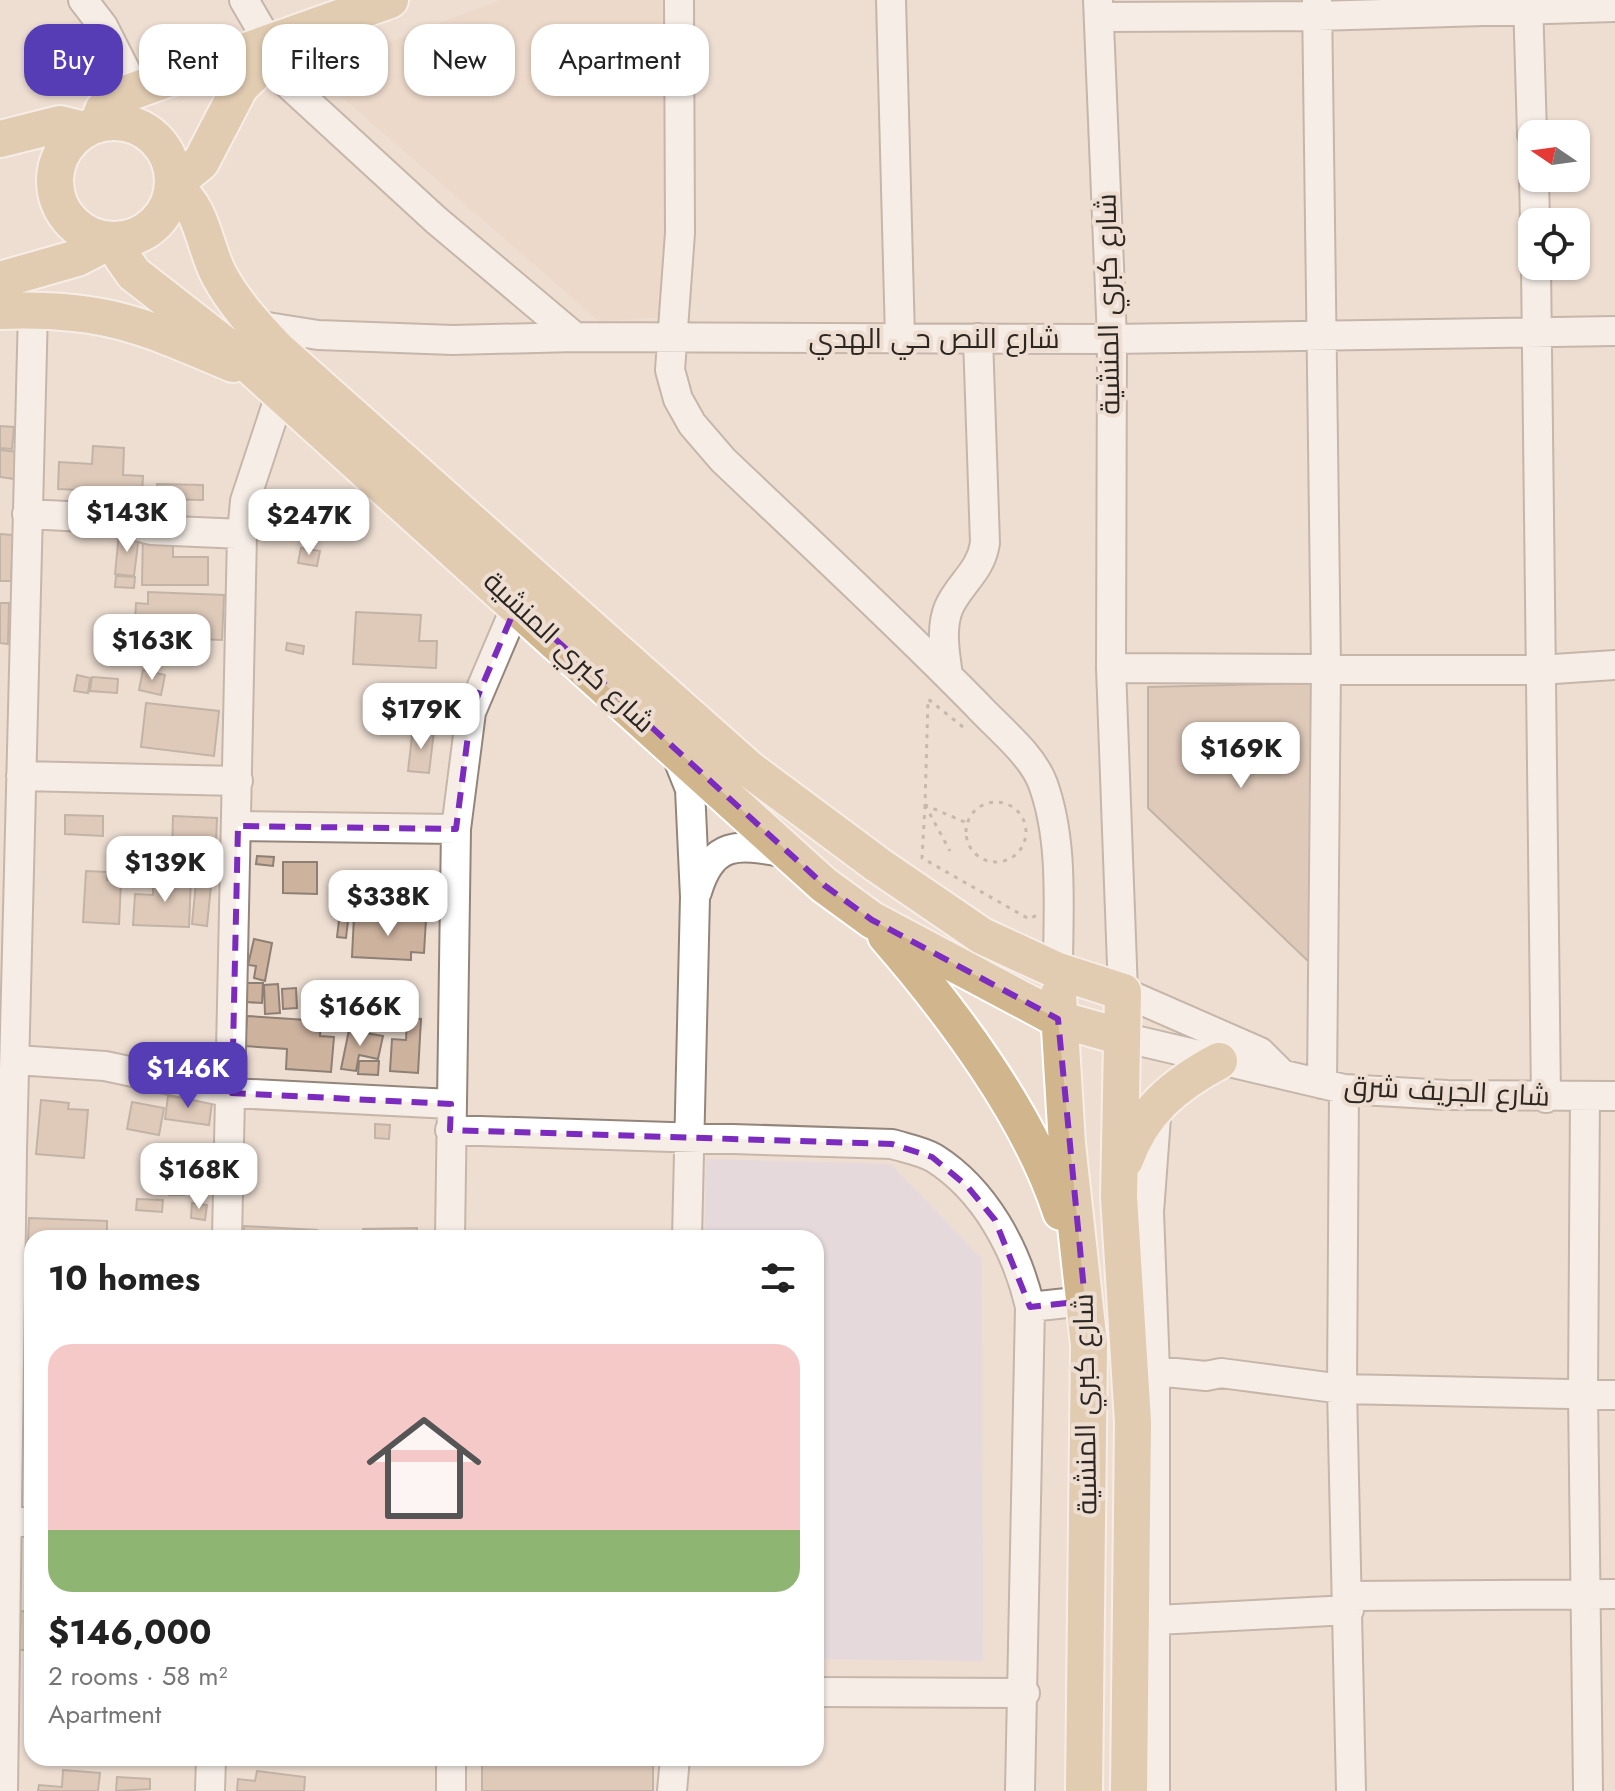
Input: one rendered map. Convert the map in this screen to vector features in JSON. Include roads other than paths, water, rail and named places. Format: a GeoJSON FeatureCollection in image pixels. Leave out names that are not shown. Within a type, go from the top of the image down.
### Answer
{"type":"FeatureCollection","features":[{"type":"Feature","properties":{"kind":"main road"},"geometry":{"type":"LineString","coordinates":[[331,24],[390,0]]}},
{"type":"Feature","properties":{"kind":"main road"},"geometry":{"type":"LineString","coordinates":[[114,240],[81,230],[68,219],[57,196],[56,171],[61,155],[91,127],[112,100],[135,89],[262,51]]}},
{"type":"Feature","properties":{"kind":"main road"},"geometry":{"type":"LineString","coordinates":[[0,280],[77,258],[114,240],[132,237],[159,220],[173,186],[201,162],[232,99],[262,63]]}},
{"type":"Feature","properties":{"kind":"main road"},"geometry":{"type":"LineString","coordinates":[[0,139],[60,124],[91,127],[117,121],[135,125],[151,134],[164,148],[171,165],[173,186]]}},
{"type":"Feature","properties":{"kind":"main road","name":"شارع كبري المنشية"},"geometry":{"type":"LineString","coordinates":[[173,186],[192,201],[220,277],[255,325],[314,384],[534,574],[749,769],[959,921],[1008,950],[1058,971],[1123,992],[1119,1197],[1133,1422],[1129,1791]]}},
{"type":"Feature","properties":{"kind":"main road","name":"شارع كبري المنشية"},"geometry":{"type":"LineString","coordinates":[[114,240],[134,274],[201,323],[517,604],[788,853],[872,920],[1058,1019],[1122,1037]]}},
{"type":"Feature","properties":{"kind":"main road"},"geometry":{"type":"LineString","coordinates":[[16,310],[80,311],[125,320],[268,385]]}},
{"type":"Feature","properties":{"kind":"main road"},"geometry":{"type":"LineString","coordinates":[[872,920],[923,979],[967,1039],[1025,1134],[1057,1201],[1083,1288]]}},
{"type":"Feature","properties":{"kind":"main road","name":"شارع كبري المنشية"},"geometry":{"type":"LineString","coordinates":[[1058,971],[1058,1019],[1067,1144],[1083,1288],[1089,1412],[1084,1791]]}},
{"type":"Feature","properties":{"kind":"main road"},"geometry":{"type":"LineString","coordinates":[[1119,1197],[1125,1162],[1135,1133],[1157,1103],[1186,1079],[1219,1061]]}},
{"type":"Feature","properties":{"kind":"street"},"geometry":{"type":"LineString","coordinates":[[83,0],[103,26],[135,89]]}},
{"type":"Feature","properties":{"kind":"street"},"geometry":{"type":"LineString","coordinates":[[244,0],[262,27]]}},
{"type":"Feature","properties":{"kind":"street"},"geometry":{"type":"LineString","coordinates":[[679,0],[680,233],[670,370],[678,399],[692,424],[723,460],[948,675],[1021,752],[1042,780],[1051,811],[1058,869],[1058,971]]}},
{"type":"Feature","properties":{"kind":"street"},"geometry":{"type":"LineString","coordinates":[[891,0],[900,338]]}},
{"type":"Feature","properties":{"kind":"street"},"geometry":{"type":"LineString","coordinates":[[1528,4],[1532,120]]}},
{"type":"Feature","properties":{"kind":"street"},"geometry":{"type":"LineString","coordinates":[[1098,9],[1528,4],[1615,7]]}},
{"type":"Feature","properties":{"kind":"street"},"geometry":{"type":"LineString","coordinates":[[1317,8],[1319,335],[1333,1086],[1349,1603],[1351,1791]]}},
{"type":"Feature","properties":{"kind":"street","name":"شارع كبري المنشية"},"geometry":{"type":"LineString","coordinates":[[1098,9],[1112,339],[1111,668],[1123,992]]}},
{"type":"Feature","properties":{"kind":"street"},"geometry":{"type":"LineString","coordinates":[[321,96],[436,220],[575,337]]}},
{"type":"Feature","properties":{"kind":"street"},"geometry":{"type":"LineString","coordinates":[[1537,280],[1546,1098]]}},
{"type":"Feature","properties":{"kind":"street"},"geometry":{"type":"LineString","coordinates":[[3,1791],[20,1522],[4,1484],[21,1430],[6,1150],[16,1060],[10,950],[21,776],[11,743],[27,514],[16,310]]}},
{"type":"Feature","properties":{"kind":"street","name":"شارع النص حي الهدي"},"geometry":{"type":"LineString","coordinates":[[255,325],[349,338],[1112,339],[1615,331]]}},
{"type":"Feature","properties":{"kind":"street"},"geometry":{"type":"LineString","coordinates":[[948,675],[944,630],[948,609],[983,560],[985,543],[978,338]]}},
{"type":"Feature","properties":{"kind":"street"},"geometry":{"type":"LineString","coordinates":[[227,1230],[242,534],[245,501],[268,385]]}},
{"type":"Feature","properties":{"kind":"street"},"geometry":{"type":"LineString","coordinates":[[27,514],[105,518],[151,530],[242,534]]}},
{"type":"Feature","properties":{"kind":"street"},"geometry":{"type":"LineString","coordinates":[[450,1230],[456,829],[471,712],[517,604]]}},
{"type":"Feature","properties":{"kind":"street"},"geometry":{"type":"LineString","coordinates":[[1111,668],[1539,670],[1615,665]]}},
{"type":"Feature","properties":{"kind":"street"},"geometry":{"type":"LineString","coordinates":[[675,750],[690,789],[695,897],[687,1230]]}},
{"type":"Feature","properties":{"kind":"street"},"geometry":{"type":"LineString","coordinates":[[21,776],[238,781]]}},
{"type":"Feature","properties":{"kind":"street"},"geometry":{"type":"LineString","coordinates":[[238,826],[456,829]]}},
{"type":"Feature","properties":{"kind":"street"},"geometry":{"type":"LineString","coordinates":[[695,897],[709,862],[719,853],[741,847],[788,853]]}},
{"type":"Feature","properties":{"kind":"street"},"geometry":{"type":"LineString","coordinates":[[1123,992],[1260,1052],[1281,1073]]}},
{"type":"Feature","properties":{"kind":"street","name":"شارع الجريف شرق"},"geometry":{"type":"LineString","coordinates":[[1122,1037],[1333,1086],[1546,1098],[1615,1096]]}},
{"type":"Feature","properties":{"kind":"street"},"geometry":{"type":"LineString","coordinates":[[16,1060],[105,1066],[232,1093],[451,1117],[690,1135],[892,1144],[932,1157],[967,1186],[995,1220],[1024,1280],[1030,1307],[1025,1693],[1020,1791]]}},
{"type":"Feature","properties":{"kind":"street"},"geometry":{"type":"LineString","coordinates":[[1585,1096],[1583,1394],[1588,1791]]}},
{"type":"Feature","properties":{"kind":"street"},"geometry":{"type":"LineString","coordinates":[[1155,1791],[1155,1371],[1149,1212],[1157,1103]]}},
{"type":"Feature","properties":{"kind":"street"},"geometry":{"type":"LineString","coordinates":[[1030,1307],[1083,1288]]}},
{"type":"Feature","properties":{"kind":"street"},"geometry":{"type":"LineString","coordinates":[[1155,1371],[1206,1376],[1221,1373],[1342,1389],[1615,1395]]}},
{"type":"Feature","properties":{"kind":"street"},"geometry":{"type":"LineString","coordinates":[[1157,1620],[1349,1603],[1615,1594]]}},
{"type":"Feature","properties":{"kind":"street"},"geometry":{"type":"LineString","coordinates":[[824,1692],[1025,1693]]}},
{"type":"Feature","properties":{"kind":"street"},"geometry":{"type":"LineString","coordinates":[[210,1791],[211,1766]]}},
{"type":"Feature","properties":{"kind":"street"},"geometry":{"type":"LineString","coordinates":[[451,1766],[451,1791]]}},
{"type":"Feature","properties":{"kind":"street"},"geometry":{"type":"LineString","coordinates":[[672,1791],[674,1766]]}}]}
